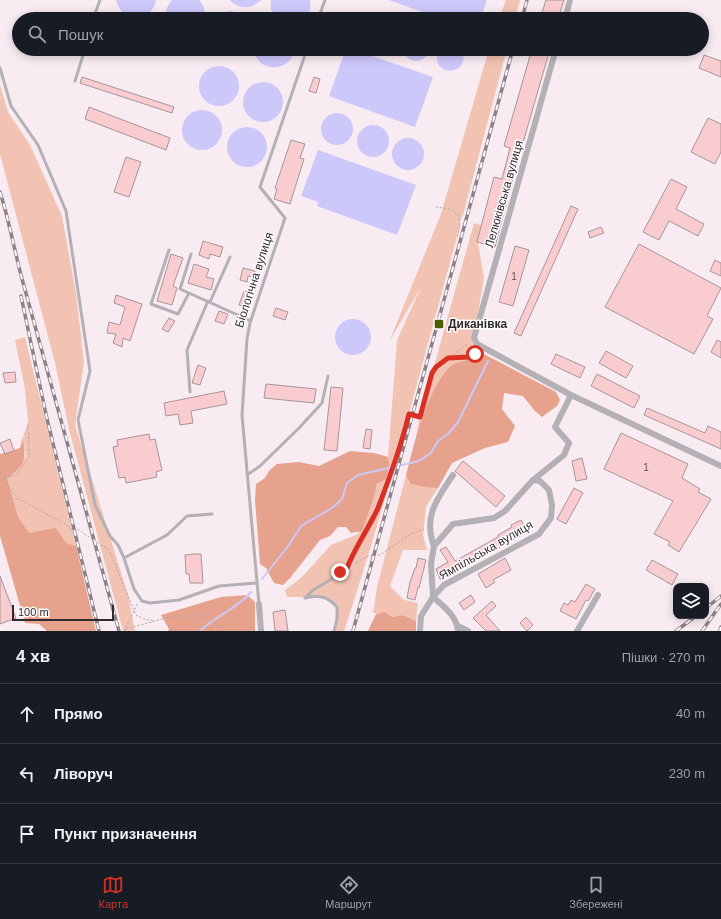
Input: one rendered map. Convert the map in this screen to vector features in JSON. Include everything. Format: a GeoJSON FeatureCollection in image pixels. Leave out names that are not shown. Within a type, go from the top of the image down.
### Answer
{"type":"FeatureCollection","features":[{"type":"Feature","properties":{"kind":"street"},"geometry":{"type":"LineString","coordinates":[[567,12],[570,0]]}},
{"type":"Feature","properties":{"kind":"street","name":"Лелюківська вулиця"},"geometry":{"type":"LineString","coordinates":[[474,338],[554,56]]}},
{"type":"Feature","properties":{"kind":"street"},"geometry":{"type":"LineString","coordinates":[[474,338],[477,344],[571,395],[721,466]]}},
{"type":"Feature","properties":{"kind":"street","name":"Ямпільська вулиця"},"geometry":{"type":"LineString","coordinates":[[434,546],[453,524],[494,518],[505,511],[533,480],[564,455],[569,443],[555,427],[571,395]]}},
{"type":"Feature","properties":{"kind":"street","name":"Ямпільська вулиця"},"geometry":{"type":"LineString","coordinates":[[433,597],[431,564],[434,546],[430,534],[430,524],[435,501],[453,475]]}},
{"type":"Feature","properties":{"kind":"street","name":"Ямпільська вулиця"},"geometry":{"type":"LineString","coordinates":[[433,597],[444,585],[539,534],[551,518],[552,505],[549,490],[540,481],[533,480]]}},
{"type":"Feature","properties":{"kind":"street"},"geometry":{"type":"LineString","coordinates":[[577,631],[598,595]]}},
{"type":"Feature","properties":{"kind":"street"},"geometry":{"type":"LineString","coordinates":[[420,631],[421,616],[433,597],[451,613],[458,629],[468,631]]}},
{"type":"Feature","properties":{"kind":"street","name":"Біологічна вулиця"},"geometry":{"type":"LineString","coordinates":[[259,604],[261,631]]}},
{"type":"Feature","properties":{"kind":"lane"},"geometry":{"type":"LineString","coordinates":[[96,12],[100,0]]}},
{"type":"Feature","properties":{"kind":"lane"},"geometry":{"type":"LineString","coordinates":[[321,12],[325,0]]}},
{"type":"Feature","properties":{"kind":"lane"},"geometry":{"type":"LineString","coordinates":[[75,81],[83,56]]}},
{"type":"Feature","properties":{"kind":"lane","name":"Біологічна вулиця"},"geometry":{"type":"LineString","coordinates":[[259,604],[242,415],[247,339],[251,321],[285,218],[260,187],[305,56]]}},
{"type":"Feature","properties":{"kind":"lane"},"geometry":{"type":"LineString","coordinates":[[0,68],[11,106],[38,145],[66,211],[90,371],[78,420],[96,505],[110,536],[118,545],[124,558],[134,589],[142,601],[150,604],[179,600],[219,586],[257,583]]}},
{"type":"Feature","properties":{"kind":"lane"},"geometry":{"type":"LineString","coordinates":[[168,250],[151,304],[178,314],[189,293]]}},
{"type":"Feature","properties":{"kind":"lane"},"geometry":{"type":"LineString","coordinates":[[191,254],[180,289],[251,321]]}},
{"type":"Feature","properties":{"kind":"lane"},"geometry":{"type":"LineString","coordinates":[[190,392],[187,350],[230,257]]}},
{"type":"Feature","properties":{"kind":"lane"},"geometry":{"type":"LineString","coordinates":[[247,475],[260,466],[322,403],[328,376]]}},
{"type":"Feature","properties":{"kind":"lane"},"geometry":{"type":"LineString","coordinates":[[124,558],[167,535],[187,516],[212,514]]}},
{"type":"Feature","properties":{"kind":"lane"},"geometry":{"type":"LineString","coordinates":[[334,631],[337,619],[337,608],[329,599],[316,596],[305,598],[313,590],[347,568],[371,519]]}},
{"type":"Feature","properties":{"kind":"path"},"geometry":{"type":"LineString","coordinates":[[436,207],[452,210],[459,217],[460,226],[457,238]]}},
{"type":"Feature","properties":{"kind":"path"},"geometry":{"type":"LineString","coordinates":[[371,519],[392,473],[409,414],[420,417],[432,373],[436,367],[474,338]]}},
{"type":"Feature","properties":{"kind":"path"},"geometry":{"type":"LineString","coordinates":[[448,358],[468,357],[475,354],[477,344]]}},
{"type":"Feature","properties":{"kind":"path"},"geometry":{"type":"LineString","coordinates":[[5,478],[16,475],[29,457],[28,422]]}},
{"type":"Feature","properties":{"kind":"path"},"geometry":{"type":"LineString","coordinates":[[0,472],[19,499],[67,524],[71,529],[80,530],[109,550],[136,615],[144,619],[155,621]]}},
{"type":"Feature","properties":{"kind":"path"},"geometry":{"type":"LineString","coordinates":[[0,502],[6,499],[19,499]]}},
{"type":"Feature","properties":{"kind":"path"},"geometry":{"type":"LineString","coordinates":[[347,568],[367,556],[375,554],[380,555],[411,534],[426,529]]}},
{"type":"Feature","properties":{"kind":"path"},"geometry":{"type":"LineString","coordinates":[[125,630],[134,610],[142,601]]}},
{"type":"Feature","properties":{"kind":"path"},"geometry":{"type":"LineString","coordinates":[[125,630],[173,616],[206,616],[223,631]]}},
{"type":"Feature","properties":{"kind":"shaded area"},"geometry":{"type":"Polygon","coordinates":[[[116,0],[156,0],[153,9],[150,12],[122,12],[116,0]]]}},
{"type":"Feature","properties":{"kind":"shaded area"},"geometry":{"type":"Polygon","coordinates":[[[172,0],[199,0],[205,12],[166,12],[172,0]]]}},
{"type":"Feature","properties":{"kind":"shaded area"},"geometry":{"type":"Polygon","coordinates":[[[230,0],[261,0],[250,7],[241,7],[230,0]]]}},
{"type":"Feature","properties":{"kind":"shaded area"},"geometry":{"type":"Polygon","coordinates":[[[271,0],[310,0],[309,12],[272,12],[271,0]]]}},
{"type":"Feature","properties":{"kind":"shaded area"},"geometry":{"type":"Polygon","coordinates":[[[389,0],[487,0],[483,12],[422,12],[389,0]]]}},
{"type":"Feature","properties":{"kind":"shaded area"},"geometry":{"type":"Polygon","coordinates":[[[506,0],[520,0],[517,12],[502,12],[506,0]]]}},
{"type":"Feature","properties":{"kind":"shaded area"},"geometry":{"type":"Polygon","coordinates":[[[292,56],[287,63],[274,67],[261,63],[256,57],[292,56]]]}},
{"type":"Feature","properties":{"kind":"shaded area"},"geometry":{"type":"Polygon","coordinates":[[[343,56],[372,56],[433,77],[415,127],[329,96],[343,56]]]}},
{"type":"Feature","properties":{"kind":"shaded area"},"geometry":{"type":"Polygon","coordinates":[[[406,56],[427,56],[416,61],[406,56]]]}},
{"type":"Feature","properties":{"kind":"shaded area"},"geometry":{"type":"Polygon","coordinates":[[[437,56],[464,56],[464,58],[460,67],[450,71],[441,68],[437,60],[437,56]]]}},
{"type":"Feature","properties":{"kind":"shaded area"},"geometry":{"type":"Polygon","coordinates":[[[487,56],[505,56],[419,378],[375,531],[344,631],[333,631],[337,619],[337,608],[329,599],[321,597],[287,597],[285,590],[301,578],[331,545],[358,534],[388,457],[397,340],[421,287],[389,342],[441,214],[487,56]]]}},
{"type":"Feature","properties":{"kind":"shaded area"},"geometry":{"type":"Polygon","coordinates":[[[215,66],[223,66],[230,69],[236,75],[239,86],[236,97],[230,103],[223,106],[215,106],[208,103],[202,97],[199,90],[199,82],[202,75],[208,69],[215,66]]]}},
{"type":"Feature","properties":{"kind":"shaded area"},"geometry":{"type":"Polygon","coordinates":[[[259,82],[267,82],[274,85],[280,91],[283,102],[280,113],[274,119],[267,122],[259,122],[252,119],[246,113],[243,106],[243,98],[246,91],[252,85],[259,82]]]}},
{"type":"Feature","properties":{"kind":"shaded area"},"geometry":{"type":"Polygon","coordinates":[[[0,85],[8,112],[30,145],[62,216],[76,293],[84,362],[75,425],[129,598],[135,631],[123,631],[69,429],[55,363],[0,154],[0,85]]]}},
{"type":"Feature","properties":{"kind":"shaded area"},"geometry":{"type":"Polygon","coordinates":[[[198,110],[206,110],[213,113],[219,119],[222,130],[219,141],[213,147],[206,150],[198,150],[191,147],[185,141],[182,134],[182,126],[185,119],[191,113],[198,110]]]}},
{"type":"Feature","properties":{"kind":"shaded area"},"geometry":{"type":"Polygon","coordinates":[[[334,113],[340,113],[349,117],[353,129],[349,141],[340,145],[334,145],[325,141],[321,132],[321,126],[325,117],[334,113]]]}},
{"type":"Feature","properties":{"kind":"shaded area"},"geometry":{"type":"Polygon","coordinates":[[[370,125],[376,125],[385,129],[389,141],[385,153],[376,157],[370,157],[361,153],[357,144],[357,138],[361,129],[370,125]]]}},
{"type":"Feature","properties":{"kind":"shaded area"},"geometry":{"type":"Polygon","coordinates":[[[243,127],[251,127],[258,130],[264,136],[267,147],[264,158],[258,164],[251,167],[243,167],[236,164],[230,158],[227,151],[227,143],[230,136],[236,130],[243,127]]]}},
{"type":"Feature","properties":{"kind":"shaded area"},"geometry":{"type":"Polygon","coordinates":[[[405,138],[411,138],[420,142],[424,154],[420,166],[411,170],[405,170],[396,166],[392,157],[392,151],[396,142],[405,138]]]}},
{"type":"Feature","properties":{"kind":"shaded area"},"geometry":{"type":"Polygon","coordinates":[[[318,150],[416,185],[397,235],[317,206],[318,202],[301,196],[318,150]]]}},
{"type":"Feature","properties":{"kind":"shaded area"},"geometry":{"type":"Polygon","coordinates":[[[474,223],[481,225],[478,243],[484,278],[473,343],[480,352],[451,380],[413,455],[419,420],[474,223]]]}},
{"type":"Feature","properties":{"kind":"shaded area"},"geometry":{"type":"Polygon","coordinates":[[[357,319],[366,324],[370,330],[370,344],[366,350],[357,355],[349,355],[340,350],[336,344],[335,333],[340,324],[346,320],[357,319]]]}},
{"type":"Feature","properties":{"kind":"shaded area"},"geometry":{"type":"Polygon","coordinates":[[[25,337],[76,546],[29,534],[17,521],[5,478],[26,456],[23,437],[28,422],[25,389],[15,340],[25,337]]]}},
{"type":"Feature","properties":{"kind":"shaded area"},"geometry":{"type":"Polygon","coordinates":[[[480,352],[556,392],[560,400],[557,406],[542,417],[534,410],[523,396],[504,393],[502,409],[515,426],[508,442],[485,448],[452,463],[438,488],[411,484],[406,475],[423,416],[436,387],[443,374],[452,365],[466,360],[480,352]]]}},
{"type":"Feature","properties":{"kind":"shaded area"},"geometry":{"type":"Polygon","coordinates":[[[23,437],[23,461],[18,469],[7,479],[18,517],[29,533],[56,528],[66,543],[76,546],[96,631],[47,631],[39,624],[25,623],[0,536],[0,454],[20,448],[23,437]]]}},
{"type":"Feature","properties":{"kind":"shaded area"},"geometry":{"type":"Polygon","coordinates":[[[350,451],[374,453],[388,457],[389,465],[386,479],[377,484],[362,531],[351,533],[346,527],[338,527],[330,536],[320,540],[283,585],[274,583],[266,568],[260,564],[255,500],[256,484],[265,478],[269,471],[277,464],[299,462],[319,466],[350,451]]]}},
{"type":"Feature","properties":{"kind":"shaded area"},"geometry":{"type":"Polygon","coordinates":[[[406,475],[438,488],[426,507],[423,535],[427,550],[403,550],[390,586],[404,600],[418,603],[416,621],[403,615],[393,617],[385,613],[373,613],[377,587],[406,475]]]}},
{"type":"Feature","properties":{"kind":"shaded area"},"geometry":{"type":"Polygon","coordinates":[[[247,595],[255,602],[255,631],[168,631],[169,629],[161,615],[221,597],[247,595]]]}},
{"type":"Feature","properties":{"kind":"shaded area"},"geometry":{"type":"Polygon","coordinates":[[[384,612],[393,617],[403,615],[416,621],[416,631],[368,631],[376,614],[384,612]]]}},
{"type":"Feature","properties":{"kind":"building"},"geometry":{"type":"Polygon","coordinates":[[[546,0],[564,0],[560,12],[542,12],[546,0]]]}},
{"type":"Feature","properties":{"kind":"building"},"geometry":{"type":"Polygon","coordinates":[[[530,56],[548,56],[512,181],[495,247],[477,242],[494,177],[502,179],[510,148],[504,146],[530,56]]]}},
{"type":"Feature","properties":{"kind":"building"},"geometry":{"type":"Polygon","coordinates":[[[704,56],[721,61],[721,77],[699,68],[704,56]]]}},
{"type":"Feature","properties":{"kind":"building"},"geometry":{"type":"Polygon","coordinates":[[[82,77],[174,107],[172,113],[80,83],[82,77]]]}},
{"type":"Feature","properties":{"kind":"building"},"geometry":{"type":"Polygon","coordinates":[[[314,77],[320,79],[316,93],[309,91],[314,77]]]}},
{"type":"Feature","properties":{"kind":"building"},"geometry":{"type":"Polygon","coordinates":[[[89,107],[170,138],[166,150],[85,119],[89,107]]]}},
{"type":"Feature","properties":{"kind":"building"},"geometry":{"type":"Polygon","coordinates":[[[708,118],[721,124],[721,152],[715,164],[691,152],[708,118]]]}},
{"type":"Feature","properties":{"kind":"building"},"geometry":{"type":"Polygon","coordinates":[[[291,140],[305,144],[300,158],[304,159],[290,204],[274,199],[277,189],[275,188],[291,140]]]}},
{"type":"Feature","properties":{"kind":"building"},"geometry":{"type":"Polygon","coordinates":[[[126,157],[141,162],[129,197],[114,192],[126,157]]]}},
{"type":"Feature","properties":{"kind":"building"},"geometry":{"type":"Polygon","coordinates":[[[671,179],[687,187],[676,209],[704,224],[698,236],[669,221],[659,240],[643,232],[671,179]]]}},
{"type":"Feature","properties":{"kind":"building"},"geometry":{"type":"Polygon","coordinates":[[[571,206],[578,209],[521,336],[514,333],[571,206]]]}},
{"type":"Feature","properties":{"kind":"building"},"geometry":{"type":"Polygon","coordinates":[[[601,227],[604,233],[590,238],[588,232],[601,227]]]}},
{"type":"Feature","properties":{"kind":"building"},"geometry":{"type":"Polygon","coordinates":[[[203,241],[223,247],[220,257],[210,254],[209,259],[199,255],[203,241]]]}},
{"type":"Feature","properties":{"kind":"building"},"geometry":{"type":"Polygon","coordinates":[[[639,244],[721,288],[707,316],[713,319],[694,354],[605,307],[639,244]]]}},
{"type":"Feature","properties":{"kind":"building"},"geometry":{"type":"Polygon","coordinates":[[[515,246],[529,250],[513,306],[499,302],[515,246]]]}},
{"type":"Feature","properties":{"kind":"building"},"geometry":{"type":"Polygon","coordinates":[[[171,254],[183,258],[173,286],[177,288],[172,305],[157,301],[171,254]]]}},
{"type":"Feature","properties":{"kind":"building"},"geometry":{"type":"Polygon","coordinates":[[[715,260],[721,263],[721,276],[710,271],[715,260]]]}},
{"type":"Feature","properties":{"kind":"building"},"geometry":{"type":"Polygon","coordinates":[[[194,264],[209,269],[206,277],[214,279],[211,290],[188,283],[194,264]]]}},
{"type":"Feature","properties":{"kind":"building"},"geometry":{"type":"Polygon","coordinates":[[[243,268],[255,271],[253,277],[248,276],[247,282],[240,280],[243,268]]]}},
{"type":"Feature","properties":{"kind":"building"},"geometry":{"type":"Polygon","coordinates":[[[244,291],[252,293],[248,308],[239,305],[244,291]]]}},
{"type":"Feature","properties":{"kind":"building"},"geometry":{"type":"Polygon","coordinates":[[[116,295],[142,304],[130,341],[123,338],[122,347],[113,343],[116,334],[107,333],[109,322],[120,325],[125,307],[114,303],[116,295]]]}},
{"type":"Feature","properties":{"kind":"building"},"geometry":{"type":"Polygon","coordinates":[[[276,308],[288,312],[285,320],[273,316],[276,308]]]}},
{"type":"Feature","properties":{"kind":"building"},"geometry":{"type":"Polygon","coordinates":[[[219,311],[228,314],[224,324],[215,321],[219,311]]]}},
{"type":"Feature","properties":{"kind":"building"},"geometry":{"type":"Polygon","coordinates":[[[169,318],[175,321],[168,332],[162,329],[169,318]]]}},
{"type":"Feature","properties":{"kind":"building"},"geometry":{"type":"Polygon","coordinates":[[[717,340],[721,342],[721,358],[711,352],[717,340]]]}},
{"type":"Feature","properties":{"kind":"building"},"geometry":{"type":"Polygon","coordinates":[[[606,351],[633,366],[626,378],[599,363],[606,351]]]}},
{"type":"Feature","properties":{"kind":"building"},"geometry":{"type":"Polygon","coordinates":[[[556,354],[585,367],[580,378],[551,364],[556,354]]]}},
{"type":"Feature","properties":{"kind":"building"},"geometry":{"type":"Polygon","coordinates":[[[198,365],[206,368],[200,385],[192,383],[198,365]]]}},
{"type":"Feature","properties":{"kind":"building"},"geometry":{"type":"Polygon","coordinates":[[[15,372],[16,382],[5,383],[3,373],[15,372]]]}},
{"type":"Feature","properties":{"kind":"building"},"geometry":{"type":"Polygon","coordinates":[[[597,374],[640,396],[634,408],[591,386],[597,374]]]}},
{"type":"Feature","properties":{"kind":"building"},"geometry":{"type":"Polygon","coordinates":[[[266,384],[316,389],[314,403],[264,398],[266,384]]]}},
{"type":"Feature","properties":{"kind":"building"},"geometry":{"type":"Polygon","coordinates":[[[331,387],[343,388],[337,451],[324,450],[331,387]]]}},
{"type":"Feature","properties":{"kind":"building"},"geometry":{"type":"Polygon","coordinates":[[[224,391],[227,404],[191,411],[193,423],[180,425],[178,414],[166,416],[164,403],[224,391]]]}},
{"type":"Feature","properties":{"kind":"building"},"geometry":{"type":"Polygon","coordinates":[[[647,408],[705,433],[708,426],[721,432],[721,449],[644,415],[647,408]]]}},
{"type":"Feature","properties":{"kind":"building"},"geometry":{"type":"Polygon","coordinates":[[[366,429],[372,430],[370,449],[363,448],[366,429]]]}},
{"type":"Feature","properties":{"kind":"building"},"geometry":{"type":"Polygon","coordinates":[[[621,433],[688,464],[682,478],[700,489],[698,492],[711,499],[679,552],[668,545],[670,542],[654,534],[673,501],[604,469],[621,433]]]}},
{"type":"Feature","properties":{"kind":"building"},"geometry":{"type":"Polygon","coordinates":[[[149,434],[150,440],[155,439],[162,470],[156,472],[157,477],[126,483],[125,477],[119,478],[113,447],[118,446],[117,440],[149,434]]]}},
{"type":"Feature","properties":{"kind":"building"},"geometry":{"type":"Polygon","coordinates":[[[10,439],[14,451],[5,454],[0,443],[10,439]]]}},
{"type":"Feature","properties":{"kind":"building"},"geometry":{"type":"Polygon","coordinates":[[[582,458],[587,479],[576,481],[572,461],[582,458]]]}},
{"type":"Feature","properties":{"kind":"building"},"geometry":{"type":"Polygon","coordinates":[[[463,461],[505,496],[496,507],[455,471],[463,461]]]}},
{"type":"Feature","properties":{"kind":"building"},"geometry":{"type":"Polygon","coordinates":[[[574,488],[583,493],[566,524],[557,519],[574,488]]]}},
{"type":"Feature","properties":{"kind":"building"},"geometry":{"type":"Polygon","coordinates":[[[521,520],[527,532],[440,579],[436,569],[448,562],[440,550],[446,547],[455,561],[498,537],[498,535],[512,527],[511,525],[521,520]]]}},
{"type":"Feature","properties":{"kind":"building"},"geometry":{"type":"Polygon","coordinates":[[[201,554],[203,583],[190,583],[189,574],[186,574],[185,555],[201,554]]]}},
{"type":"Feature","properties":{"kind":"building"},"geometry":{"type":"Polygon","coordinates":[[[418,558],[426,560],[415,600],[407,598],[410,582],[416,568],[418,558]]]}},
{"type":"Feature","properties":{"kind":"building"},"geometry":{"type":"Polygon","coordinates":[[[505,558],[511,570],[493,580],[495,582],[486,588],[478,574],[505,558]]]}},
{"type":"Feature","properties":{"kind":"building"},"geometry":{"type":"Polygon","coordinates":[[[652,560],[678,574],[672,585],[646,570],[652,560]]]}},
{"type":"Feature","properties":{"kind":"building"},"geometry":{"type":"Polygon","coordinates":[[[0,576],[16,618],[0,624],[0,576]]]}},
{"type":"Feature","properties":{"kind":"building"},"geometry":{"type":"Polygon","coordinates":[[[586,584],[595,589],[588,601],[586,600],[576,619],[560,611],[564,603],[568,605],[571,600],[575,602],[586,584]]]}},
{"type":"Feature","properties":{"kind":"building"},"geometry":{"type":"Polygon","coordinates":[[[471,595],[475,602],[464,610],[459,603],[471,595]]]}},
{"type":"Feature","properties":{"kind":"building"},"geometry":{"type":"Polygon","coordinates":[[[492,601],[496,606],[486,615],[500,631],[486,631],[473,618],[492,601]]]}},
{"type":"Feature","properties":{"kind":"building"},"geometry":{"type":"Polygon","coordinates":[[[285,610],[288,631],[275,631],[273,612],[285,610]]]}},
{"type":"Feature","properties":{"kind":"building"},"geometry":{"type":"Polygon","coordinates":[[[526,617],[533,625],[527,631],[520,623],[526,617]]]}},
{"type":"Feature","properties":{"kind":"waterway"},"geometry":{"type":"LineString","coordinates":[[262,579],[289,545],[301,526],[332,508],[342,499],[347,483],[358,475],[419,461],[431,453],[438,441],[448,434],[458,422],[488,361]]}},
{"type":"Feature","properties":{"kind":"waterway"},"geometry":{"type":"LineString","coordinates":[[200,631],[239,603],[251,592]]}},
{"type":"Feature","properties":{"kind":"railway"},"geometry":{"type":"LineString","coordinates":[[524,12],[527,0]]}},
{"type":"Feature","properties":{"kind":"railway"},"geometry":{"type":"LineString","coordinates":[[353,631],[511,56]]}},
{"type":"Feature","properties":{"kind":"railway"},"geometry":{"type":"LineString","coordinates":[[0,192],[119,631]]}},
{"type":"Feature","properties":{"kind":"railway"},"geometry":{"type":"LineString","coordinates":[[21,296],[47,419],[99,631]]}},
{"type":"Feature","properties":{"kind":"railway"},"geometry":{"type":"LineString","coordinates":[[709,606],[721,596]]}},
{"type":"Feature","properties":{"kind":"railway"},"geometry":{"type":"LineString","coordinates":[[702,631],[721,604]]}},
{"type":"Feature","properties":{"kind":"railway"},"geometry":{"type":"LineString","coordinates":[[676,631],[692,619]]}},
{"type":"Feature","properties":{"kind":"railway"},"geometry":{"type":"LineString","coordinates":[[720,631],[721,627]]}},
{"type":"Feature","properties":{"kind":"place","name":"Диканівка"},"geometry":{"type":"Point","coordinates":[439,324]}},
{"type":"Feature","properties":{"kind":"route"},"geometry":{"type":"LineString","coordinates":[[340,572],[347,568],[387,486],[405,432],[409,414],[420,417],[432,373],[442,361],[448,358],[468,357],[475,354]]}}]}
